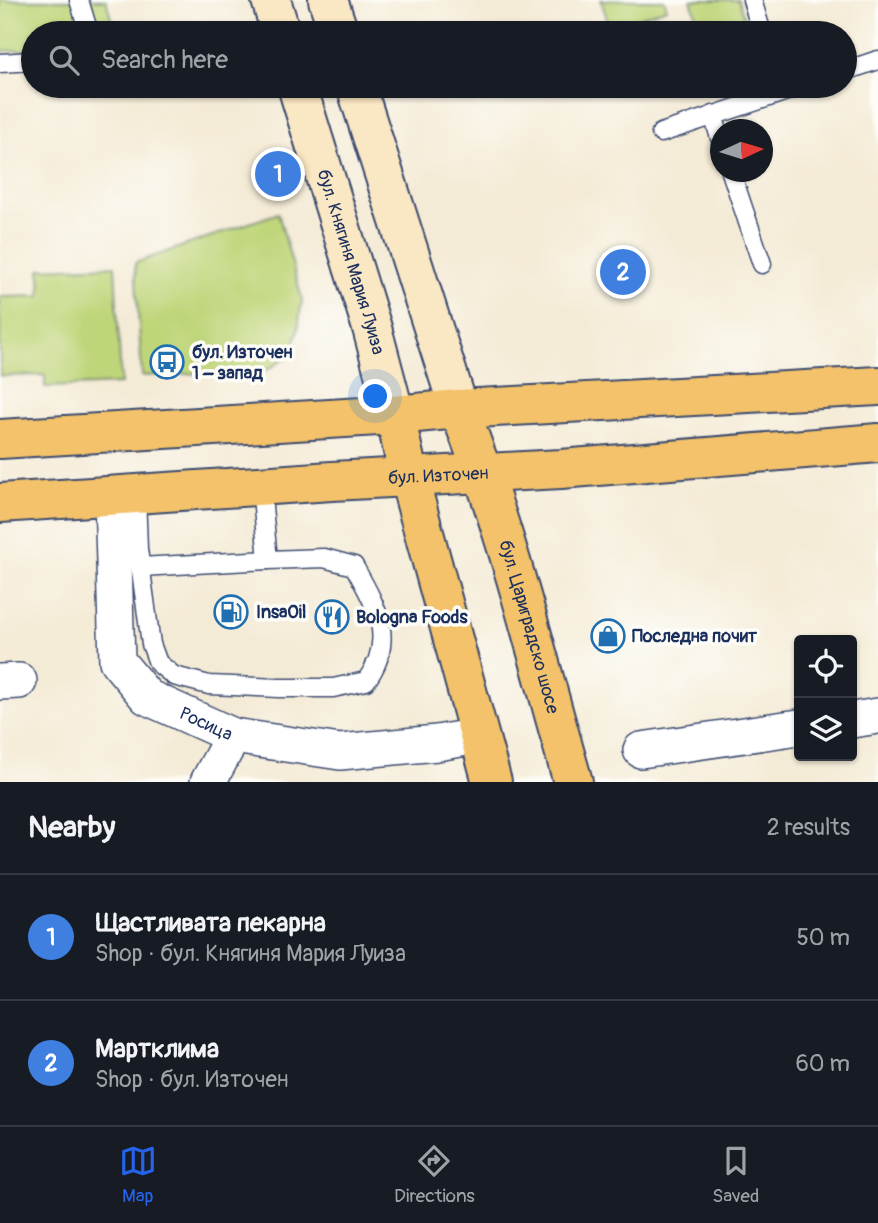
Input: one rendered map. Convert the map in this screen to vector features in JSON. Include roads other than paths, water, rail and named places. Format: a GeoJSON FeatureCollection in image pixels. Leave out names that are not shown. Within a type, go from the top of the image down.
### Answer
{"type":"FeatureCollection","features":[{"type":"Feature","properties":{"kind":"main road"},"geometry":{"type":"LineString","coordinates":[[271,0],[277,21]]}},
{"type":"Feature","properties":{"kind":"main road"},"geometry":{"type":"LineString","coordinates":[[328,0],[335,21]]}},
{"type":"Feature","properties":{"kind":"main road","name":"бул. Княгиня Мария Луиза"},"geometry":{"type":"LineString","coordinates":[[301,98],[372,328],[410,478]]}},
{"type":"Feature","properties":{"kind":"main road"},"geometry":{"type":"LineString","coordinates":[[360,98],[459,409],[484,472]]}},
{"type":"Feature","properties":{"kind":"main road"},"geometry":{"type":"LineString","coordinates":[[0,439],[459,409],[878,386]]}},
{"type":"Feature","properties":{"kind":"main road","name":"бул. Източен"},"geometry":{"type":"LineString","coordinates":[[0,503],[561,469],[878,443]]}},
{"type":"Feature","properties":{"kind":"main road","name":"бул. Цариградско шосе"},"geometry":{"type":"LineString","coordinates":[[484,472],[573,782]]}},
{"type":"Feature","properties":{"kind":"main road"},"geometry":{"type":"LineString","coordinates":[[410,478],[492,782]]}},
{"type":"Feature","properties":{"kind":"street","name":"Росица"},"geometry":{"type":"LineString","coordinates":[[124,495],[117,661],[147,697],[233,736],[340,752],[437,743],[478,736]]}},
{"type":"Feature","properties":{"kind":"street"},"geometry":{"type":"LineString","coordinates":[[857,719],[878,716]]}},
{"type":"Feature","properties":{"kind":"street"},"geometry":{"type":"LineString","coordinates":[[641,750],[794,728]]}},
{"type":"Feature","properties":{"kind":"street"},"geometry":{"type":"LineString","coordinates":[[208,782],[233,736]]}},
{"type":"Feature","properties":{"kind":"lane"},"geometry":{"type":"LineString","coordinates":[[79,0],[85,21]]}},
{"type":"Feature","properties":{"kind":"lane"},"geometry":{"type":"LineString","coordinates":[[752,0],[758,21]]}},
{"type":"Feature","properties":{"kind":"lane"},"geometry":{"type":"LineString","coordinates":[[857,67],[878,60]]}},
{"type":"Feature","properties":{"kind":"lane"},"geometry":{"type":"LineString","coordinates":[[0,63],[21,62]]}},
{"type":"Feature","properties":{"kind":"lane"},"geometry":{"type":"LineString","coordinates":[[661,133],[757,98]]}},
{"type":"Feature","properties":{"kind":"lane"},"geometry":{"type":"LineString","coordinates":[[713,115],[714,119]]}},
{"type":"Feature","properties":{"kind":"lane"},"geometry":{"type":"LineString","coordinates":[[735,182],[761,264]]}},
{"type":"Feature","properties":{"kind":"lane"},"geometry":{"type":"LineString","coordinates":[[261,486],[268,560]]}},
{"type":"Feature","properties":{"kind":"lane"},"geometry":{"type":"LineString","coordinates":[[124,495],[140,568],[151,643],[158,663],[174,676],[209,685],[333,688],[366,681],[378,664],[382,636],[376,606],[354,566],[324,558],[140,568]]}},
{"type":"Feature","properties":{"kind":"place","name":"Щастливата пекарна"},"geometry":{"type":"Point","coordinates":[278,174]}},
{"type":"Feature","properties":{"kind":"place","name":"Мартклима"},"geometry":{"type":"Point","coordinates":[623,272]}},
{"type":"Feature","properties":{"kind":"place","name":"бул. Източен 1 – запад"},"geometry":{"type":"Point","coordinates":[167,362]}},
{"type":"Feature","properties":{"kind":"place","name":"InsaOil"},"geometry":{"type":"Point","coordinates":[231,612]}},
{"type":"Feature","properties":{"kind":"place","name":"Bologna Foods"},"geometry":{"type":"Point","coordinates":[332,617]}},
{"type":"Feature","properties":{"kind":"place","name":"Последна почит"},"geometry":{"type":"Point","coordinates":[608,636]}}]}
